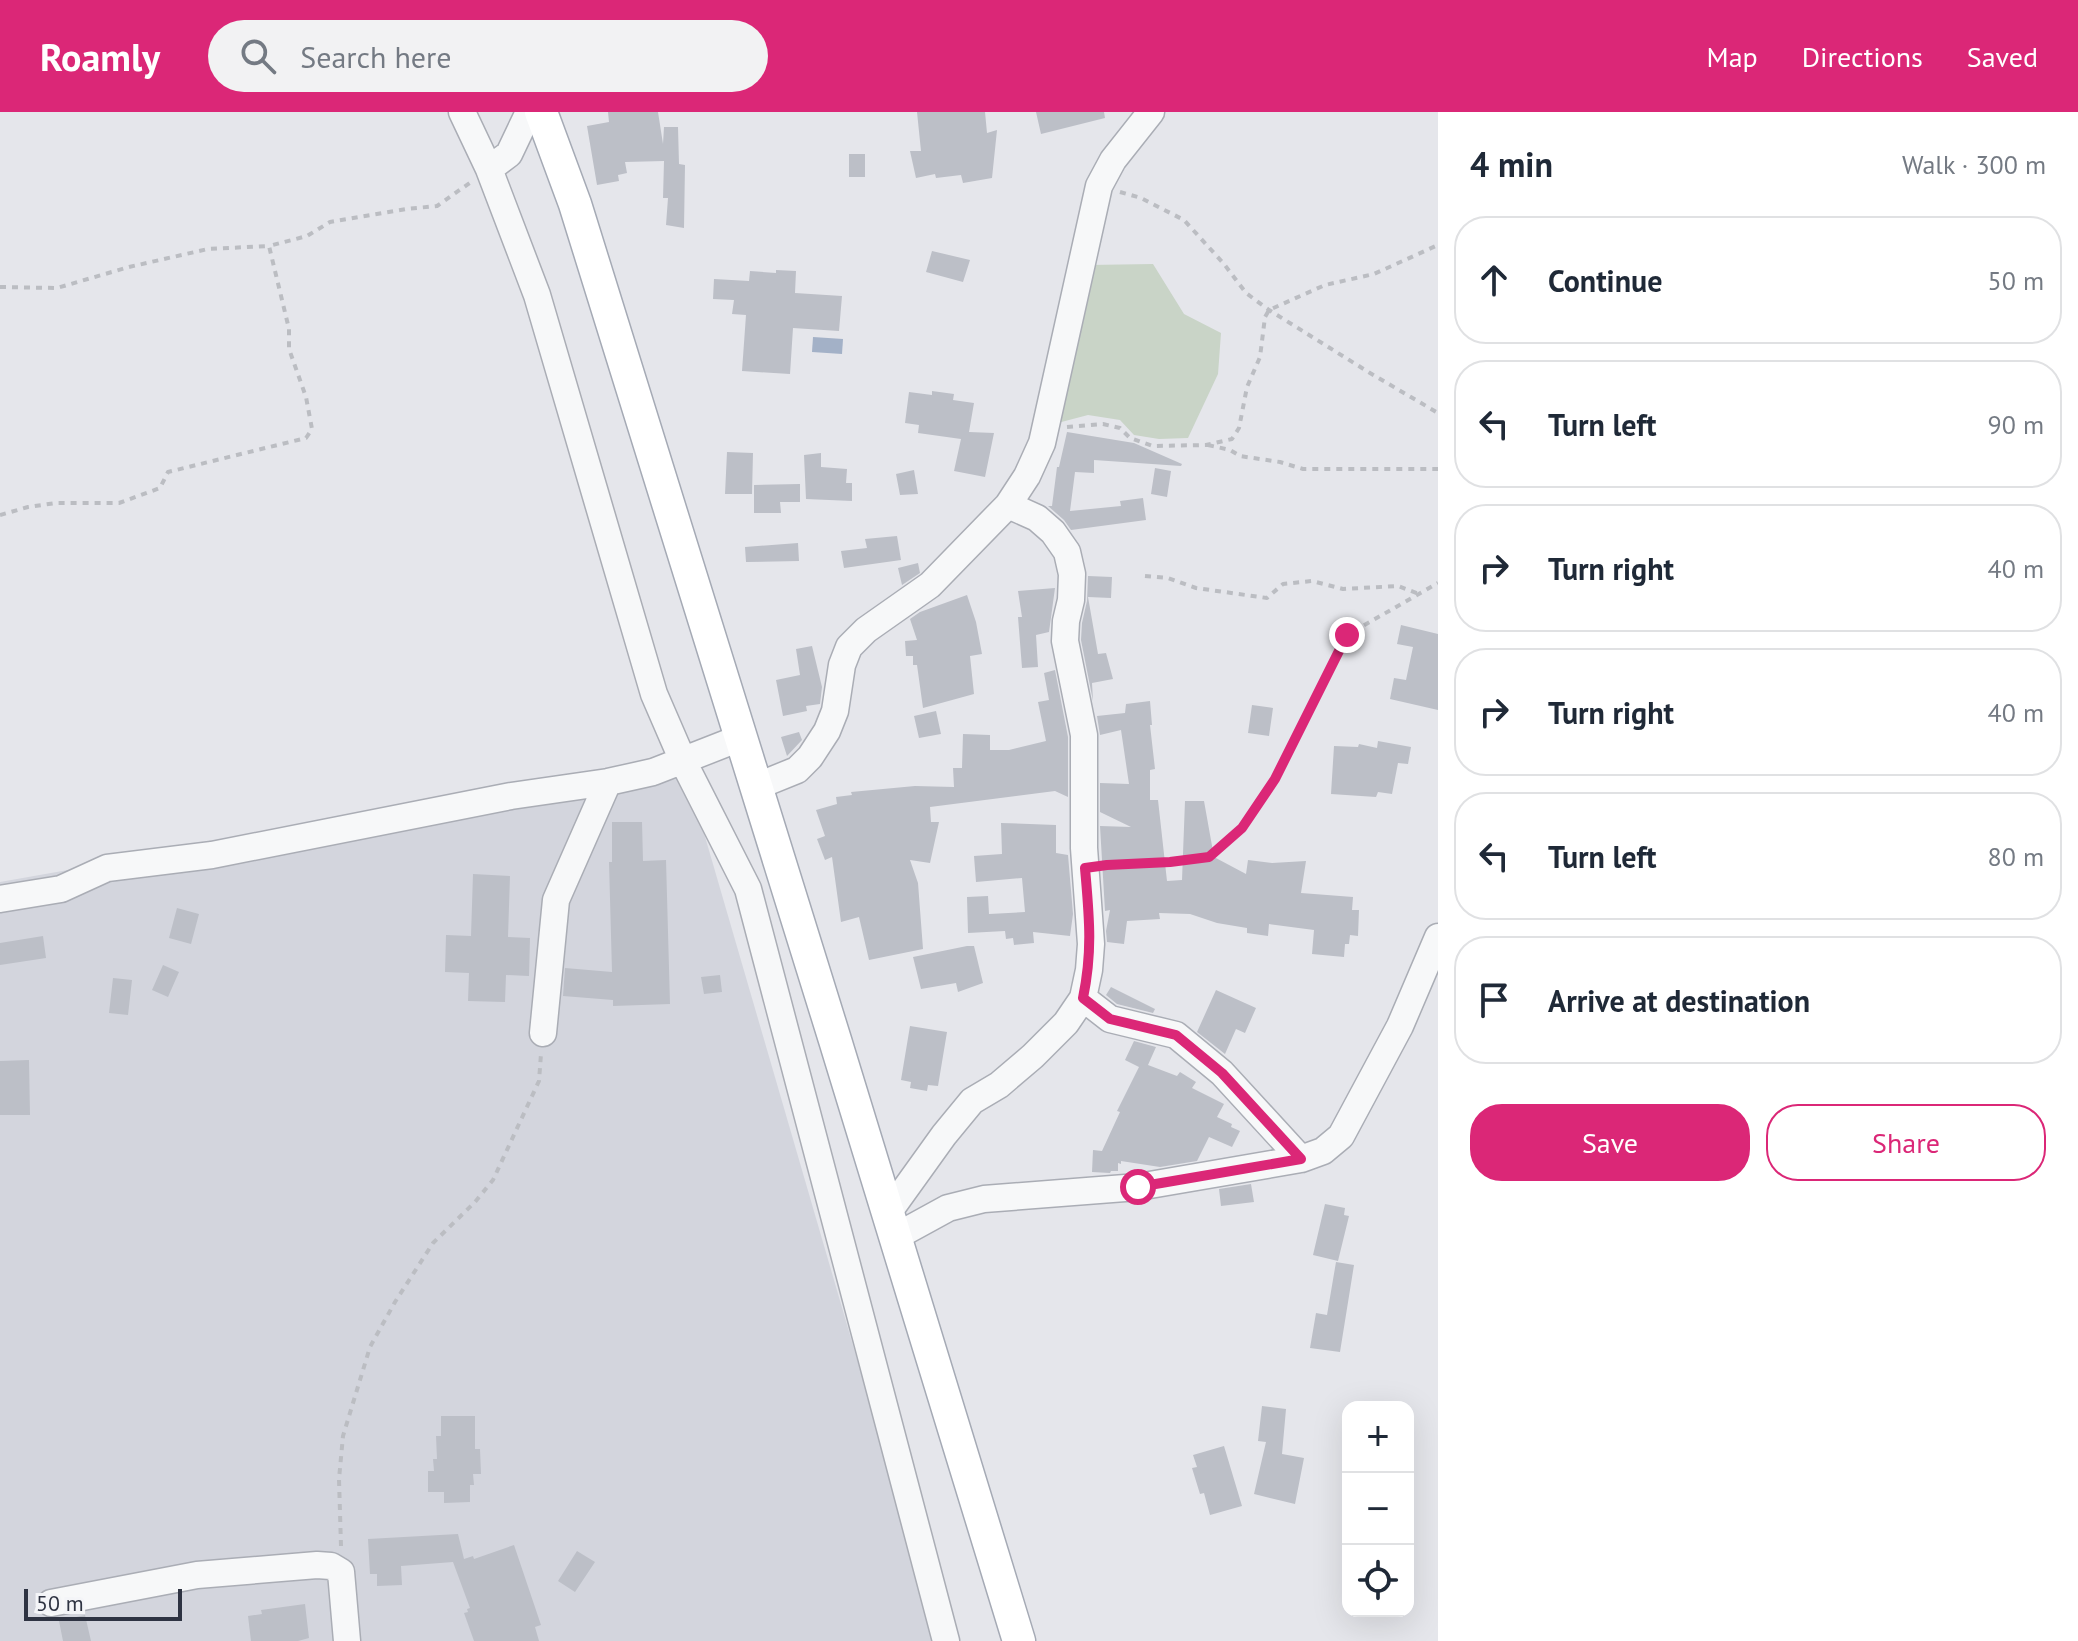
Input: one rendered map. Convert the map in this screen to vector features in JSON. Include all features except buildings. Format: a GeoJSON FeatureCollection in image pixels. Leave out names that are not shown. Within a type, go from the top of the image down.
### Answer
{"type":"FeatureCollection","features":[{"type":"Feature","properties":{"kind":"main road"},"geometry":{"type":"LineString","coordinates":[[541,112],[575,204],[1019,1641]]}},
{"type":"Feature","properties":{"kind":"street"},"geometry":{"type":"LineString","coordinates":[[462,112],[489,169],[537,295],[654,694],[683,761],[748,889],[946,1641]]}},
{"type":"Feature","properties":{"kind":"street"},"geometry":{"type":"LineString","coordinates":[[489,169],[509,154],[529,112]]}},
{"type":"Feature","properties":{"kind":"street"},"geometry":{"type":"LineString","coordinates":[[755,787],[797,770],[810,757],[827,731],[835,711],[842,665],[849,647],[866,630],[930,585],[1008,505],[1027,476],[1042,443],[1099,186],[1113,160],[1151,112]]}},
{"type":"Feature","properties":{"kind":"street"},"geometry":{"type":"LineString","coordinates":[[891,1225],[944,1135],[972,1101],[999,1085],[1066,1023],[1083,998],[1089,970],[1091,944],[1085,868],[1084,735],[1065,641],[1072,574],[1067,552],[1053,532],[1037,518],[1008,505]]}},
{"type":"Feature","properties":{"kind":"street"},"geometry":{"type":"LineString","coordinates":[[0,899],[61,889],[107,868],[212,855],[511,796],[608,782],[653,772],[740,738]]}},
{"type":"Feature","properties":{"kind":"street"},"geometry":{"type":"LineString","coordinates":[[543,1033],[556,900],[608,782]]}},
{"type":"Feature","properties":{"kind":"street"},"geometry":{"type":"LineString","coordinates":[[891,1225],[984,1199],[1138,1187],[1301,1159],[1323,1151],[1341,1136],[1400,1026],[1438,937]]}},
{"type":"Feature","properties":{"kind":"street"},"geometry":{"type":"LineString","coordinates":[[1083,998],[1110,1019],[1176,1035],[1222,1073],[1301,1159]]}},
{"type":"Feature","properties":{"kind":"street"},"geometry":{"type":"LineString","coordinates":[[51,1603],[197,1575],[331,1566],[341,1572],[347,1641]]}},
{"type":"Feature","properties":{"kind":"path"},"geometry":{"type":"LineString","coordinates":[[0,287],[57,288],[208,249],[269,246],[307,236],[330,222],[437,206],[489,169]]}},
{"type":"Feature","properties":{"kind":"path"},"geometry":{"type":"LineString","coordinates":[[1099,186],[1141,198],[1184,220],[1246,293],[1438,413]]}},
{"type":"Feature","properties":{"kind":"path"},"geometry":{"type":"LineString","coordinates":[[1042,443],[1067,427],[1103,424],[1120,428],[1130,438],[1153,446],[1206,445],[1232,439],[1239,428],[1247,387],[1260,357],[1265,317],[1269,310],[1325,285],[1374,274],[1438,245]]}},
{"type":"Feature","properties":{"kind":"path"},"geometry":{"type":"LineString","coordinates":[[0,515],[56,503],[119,503],[160,488],[168,472],[306,438],[312,429],[306,397],[289,349],[289,329],[269,246]]}},
{"type":"Feature","properties":{"kind":"path"},"geometry":{"type":"LineString","coordinates":[[1206,445],[1230,450],[1240,456],[1303,469],[1438,469]]}},
{"type":"Feature","properties":{"kind":"path"},"geometry":{"type":"LineString","coordinates":[[1145,576],[1168,578],[1196,588],[1267,598],[1283,584],[1312,581],[1343,589],[1398,586],[1419,594]]}},
{"type":"Feature","properties":{"kind":"path"},"geometry":{"type":"LineString","coordinates":[[1085,868],[1209,857],[1242,828],[1275,779],[1347,635],[1438,583]]}},
{"type":"Feature","properties":{"kind":"path"},"geometry":{"type":"LineString","coordinates":[[341,1572],[339,1479],[343,1436],[370,1347],[433,1243],[493,1180],[539,1081],[543,1033]]}},
{"type":"Feature","properties":{"kind":"shaded area"},"geometry":{"type":"Polygon","coordinates":[[[1153,264],[1184,314],[1221,333],[1218,374],[1188,438],[1159,439],[1134,435],[1120,420],[1088,415],[1050,425],[1088,265],[1153,264]]]}},
{"type":"Feature","properties":{"kind":"shaded area"},"geometry":{"type":"Polygon","coordinates":[[[683,761],[939,1641],[0,1641],[0,882],[683,761]]]}},
{"type":"Feature","properties":{"kind":"water"},"geometry":{"type":"Polygon","coordinates":[[[813,337],[843,339],[842,354],[812,352],[813,337]]]}},
{"type":"Feature","properties":{"kind":"route"},"geometry":{"type":"LineString","coordinates":[[1138,1187],[1301,1159],[1222,1073],[1176,1035],[1110,1019],[1083,998],[1091,944],[1085,868],[1209,857],[1242,828],[1275,779],[1347,635]]}}]}
